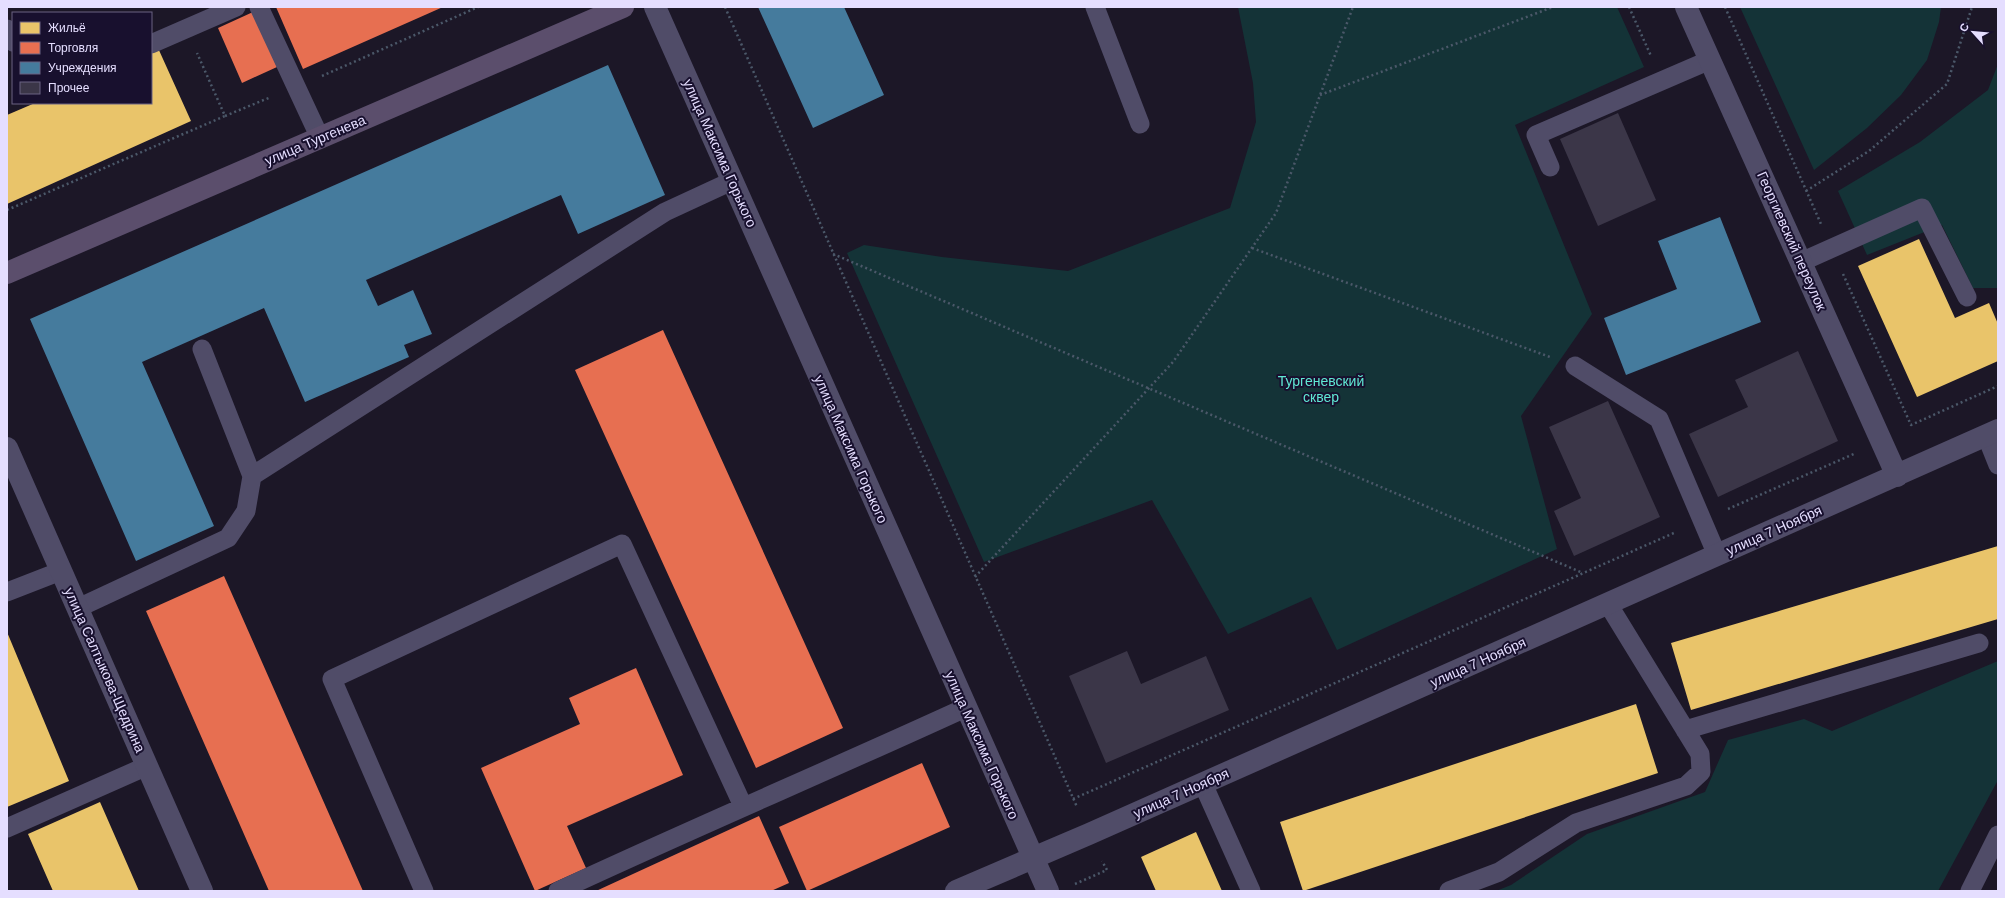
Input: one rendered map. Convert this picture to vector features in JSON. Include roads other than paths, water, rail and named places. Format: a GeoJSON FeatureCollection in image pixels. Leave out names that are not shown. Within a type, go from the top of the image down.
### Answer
{"type":"FeatureCollection","features":[{"type":"Feature","properties":{"kind":"main road","name":"улица Тургенева"},"geometry":{"type":"LineString","coordinates":[[7,273],[623,7]]}},
{"type":"Feature","properties":{"kind":"street","name":"улица Максима Горького"},"geometry":{"type":"LineString","coordinates":[[655,7],[965,708],[1048,891]]}},
{"type":"Feature","properties":{"kind":"street","name":"Георгиевский переулок"},"geometry":{"type":"LineString","coordinates":[[1686,7],[1897,476]]}},
{"type":"Feature","properties":{"kind":"street","name":"улица 7 Ноября"},"geometry":{"type":"LineString","coordinates":[[956,891],[1203,784],[1897,476],[1992,432]]}},
{"type":"Feature","properties":{"kind":"street","name":"улица Салтыкова-Щедрина"},"geometry":{"type":"LineString","coordinates":[[7,448],[202,891]]}},
{"type":"Feature","properties":{"kind":"lane"},"geometry":{"type":"LineString","coordinates":[[152,44],[236,7]]}},
{"type":"Feature","properties":{"kind":"lane"},"geometry":{"type":"LineString","coordinates":[[259,7],[320,138]]}},
{"type":"Feature","properties":{"kind":"lane"},"geometry":{"type":"LineString","coordinates":[[1095,7],[1140,124]]}},
{"type":"Feature","properties":{"kind":"lane"},"geometry":{"type":"LineString","coordinates":[[7,29],[12,40]]}},
{"type":"Feature","properties":{"kind":"lane"},"geometry":{"type":"LineString","coordinates":[[1550,167],[1536,134],[1710,60]]}},
{"type":"Feature","properties":{"kind":"lane"},"geometry":{"type":"LineString","coordinates":[[252,476],[665,212],[732,181]]}},
{"type":"Feature","properties":{"kind":"lane"},"geometry":{"type":"LineString","coordinates":[[1801,262],[1922,208],[1967,297]]}},
{"type":"Feature","properties":{"kind":"lane"},"geometry":{"type":"LineString","coordinates":[[78,608],[228,538],[246,511],[252,476],[202,349]]}},
{"type":"Feature","properties":{"kind":"lane"},"geometry":{"type":"LineString","coordinates":[[1575,366],[1659,419],[1717,555]]}},
{"type":"Feature","properties":{"kind":"lane"},"geometry":{"type":"LineString","coordinates":[[1992,432],[1998,465]]}},
{"type":"Feature","properties":{"kind":"lane"},"geometry":{"type":"LineString","coordinates":[[424,891],[332,679],[622,544],[743,806]]}},
{"type":"Feature","properties":{"kind":"lane"},"geometry":{"type":"LineString","coordinates":[[7,592],[61,571]]}},
{"type":"Feature","properties":{"kind":"lane"},"geometry":{"type":"LineString","coordinates":[[1449,891],[1499,872],[1576,823],[1686,786],[1701,772],[1700,754],[1608,604]]}},
{"type":"Feature","properties":{"kind":"lane"},"geometry":{"type":"LineString","coordinates":[[1685,730],[1979,643]]}},
{"type":"Feature","properties":{"kind":"lane"},"geometry":{"type":"LineString","coordinates":[[558,891],[743,806],[853,759],[965,708]]}},
{"type":"Feature","properties":{"kind":"lane"},"geometry":{"type":"LineString","coordinates":[[7,828],[147,766]]}},
{"type":"Feature","properties":{"kind":"lane"},"geometry":{"type":"LineString","coordinates":[[1203,784],[1252,891]]}},
{"type":"Feature","properties":{"kind":"lane"},"geometry":{"type":"LineString","coordinates":[[1970,891],[1998,835]]}},
{"type":"Feature","properties":{"kind":"park label","name":"Тургеневский сквер"},"geometry":{"type":"Point","coordinates":[1321,390]}}]}
